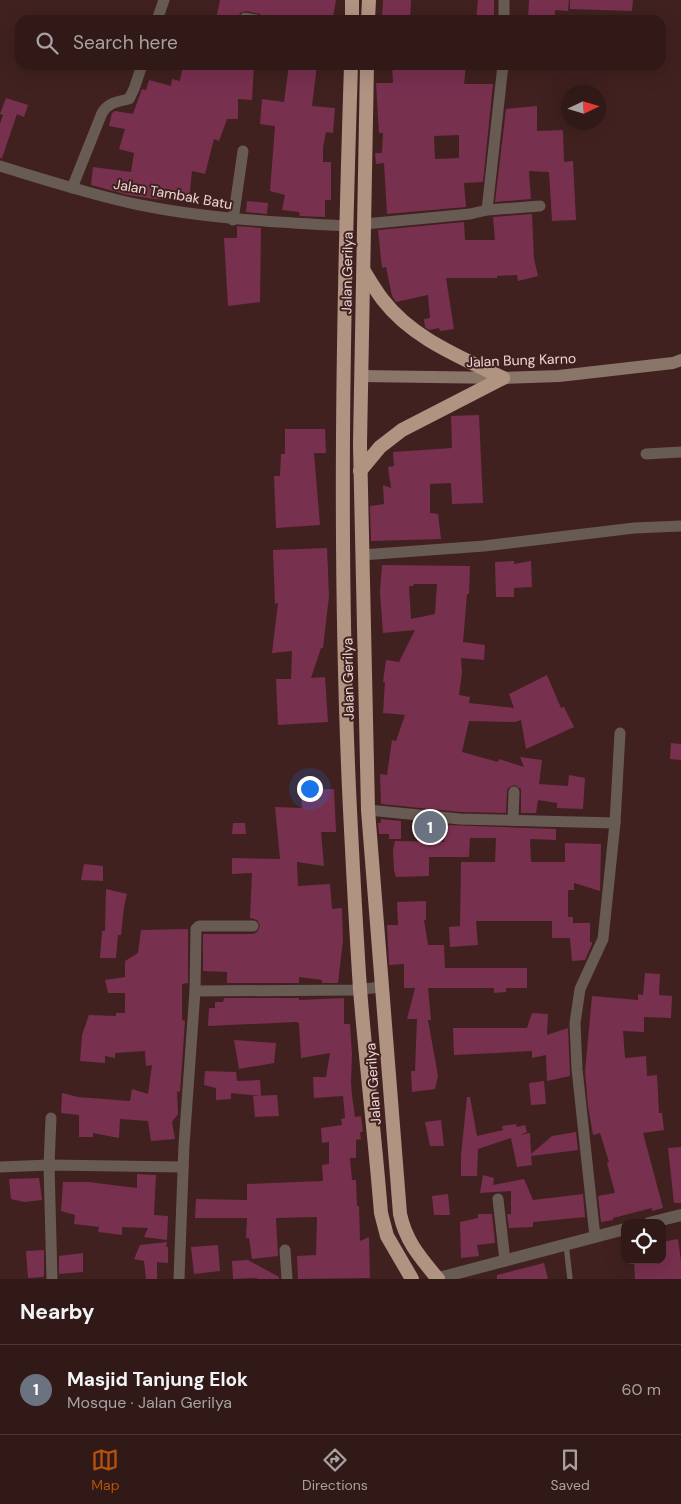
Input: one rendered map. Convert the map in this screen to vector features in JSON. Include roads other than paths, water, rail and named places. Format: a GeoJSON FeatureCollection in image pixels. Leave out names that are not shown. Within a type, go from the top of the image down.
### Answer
{"type":"FeatureCollection","features":[{"type":"Feature","properties":{"kind":"highway"},"geometry":{"type":"LineString","coordinates":[[352,0],[352,15]]}},
{"type":"Feature","properties":{"kind":"highway"},"geometry":{"type":"LineString","coordinates":[[368,15],[369,0]]}},
{"type":"Feature","properties":{"kind":"highway","name":"Jalan Gerilya"},"geometry":{"type":"LineString","coordinates":[[351,70],[346,226],[343,444],[344,656],[350,810],[360,989],[383,1225],[394,1250],[412,1279]]}},
{"type":"Feature","properties":{"kind":"highway","name":"Jalan Gerilya"},"geometry":{"type":"LineString","coordinates":[[367,70],[360,471],[368,810],[400,1214],[403,1228],[411,1244],[437,1279]]}},
{"type":"Feature","properties":{"kind":"highway"},"geometry":{"type":"LineString","coordinates":[[364,271],[383,301],[403,322],[431,342],[503,378]]}},
{"type":"Feature","properties":{"kind":"highway"},"geometry":{"type":"LineString","coordinates":[[360,471],[380,447],[402,430],[503,378]]}},
{"type":"Feature","properties":{"kind":"highway"},"geometry":{"type":"LineString","coordinates":[[343,444],[360,444]]}},
{"type":"Feature","properties":{"kind":"main road","name":"Jalan Bung Karno"},"geometry":{"type":"LineString","coordinates":[[361,376],[503,378],[559,376],[673,363],[681,360]]}},
{"type":"Feature","properties":{"kind":"street"},"geometry":{"type":"LineString","coordinates":[[159,15],[164,0]]}},
{"type":"Feature","properties":{"kind":"street"},"geometry":{"type":"LineString","coordinates":[[504,0],[504,15]]}},
{"type":"Feature","properties":{"kind":"street"},"geometry":{"type":"LineString","coordinates":[[72,188],[102,113],[108,105],[116,101],[129,99],[140,70]]}},
{"type":"Feature","properties":{"kind":"street"},"geometry":{"type":"LineString","coordinates":[[487,210],[502,70]]}},
{"type":"Feature","properties":{"kind":"street"},"geometry":{"type":"LineString","coordinates":[[233,220],[243,151]]}},
{"type":"Feature","properties":{"kind":"street","name":"Jalan Tambak Batu"},"geometry":{"type":"LineString","coordinates":[[0,166],[95,195],[142,206],[233,220],[346,226]]}},
{"type":"Feature","properties":{"kind":"street"},"geometry":{"type":"LineString","coordinates":[[365,224],[540,206]]}},
{"type":"Feature","properties":{"kind":"street"},"geometry":{"type":"LineString","coordinates":[[646,454],[681,452]]}},
{"type":"Feature","properties":{"kind":"street"},"geometry":{"type":"LineString","coordinates":[[362,555],[484,546],[634,528],[681,526]]}},
{"type":"Feature","properties":{"kind":"street"},"geometry":{"type":"LineString","coordinates":[[595,1237],[577,1069],[575,1023],[580,989],[602,939],[615,824],[620,733]]}},
{"type":"Feature","properties":{"kind":"street"},"geometry":{"type":"LineString","coordinates":[[513,820],[514,792]]}},
{"type":"Feature","properties":{"kind":"street"},"geometry":{"type":"LineString","coordinates":[[368,810],[460,819],[615,824]]}},
{"type":"Feature","properties":{"kind":"street"},"geometry":{"type":"LineString","coordinates":[[179,1279],[195,991],[196,929],[199,926],[253,926]]}},
{"type":"Feature","properties":{"kind":"street"},"geometry":{"type":"LineString","coordinates":[[195,991],[360,989],[382,987]]}},
{"type":"Feature","properties":{"kind":"street"},"geometry":{"type":"LineString","coordinates":[[51,1118],[49,1166],[52,1279]]}},
{"type":"Feature","properties":{"kind":"street"},"geometry":{"type":"LineString","coordinates":[[0,1167],[184,1167]]}},
{"type":"Feature","properties":{"kind":"street"},"geometry":{"type":"LineString","coordinates":[[498,1199],[505,1260]]}},
{"type":"Feature","properties":{"kind":"street"},"geometry":{"type":"LineString","coordinates":[[665,1219],[681,1215]]}},
{"type":"Feature","properties":{"kind":"street"},"geometry":{"type":"LineString","coordinates":[[437,1279],[621,1230]]}},
{"type":"Feature","properties":{"kind":"street"},"geometry":{"type":"LineString","coordinates":[[286,1250],[287,1279]]}},
{"type":"Feature","properties":{"kind":"lane"},"geometry":{"type":"LineString","coordinates":[[566,1244],[570,1279]]}},
{"type":"Feature","properties":{"kind":"place","name":"Masjid Tanjung Elok"},"geometry":{"type":"Point","coordinates":[430,827]}}]}
